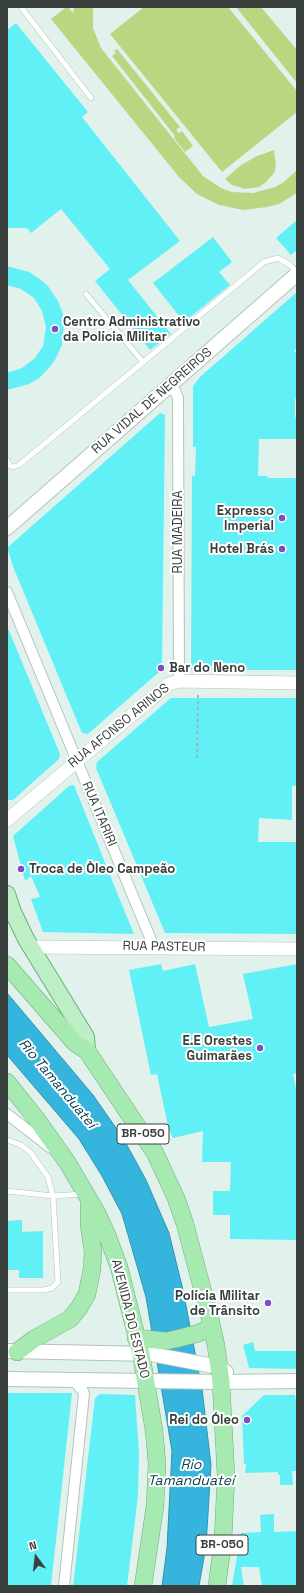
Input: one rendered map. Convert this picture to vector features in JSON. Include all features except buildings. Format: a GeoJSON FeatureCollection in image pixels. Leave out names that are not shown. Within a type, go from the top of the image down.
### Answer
{"type":"FeatureCollection","features":[{"type":"Feature","properties":{"kind":"highway","name":"BR-050"},"geometry":{"type":"LineString","coordinates":[[7,965],[75,1043],[87,1051],[155,1153],[166,1173],[185,1224],[214,1374],[226,1483],[223,1540],[217,1586]]}},
{"type":"Feature","properties":{"kind":"highway","name":"AVENIDA DO ESTADO"},"geometry":{"type":"LineString","coordinates":[[7,1082],[35,1117],[67,1162],[107,1235],[145,1346],[151,1381],[157,1464],[155,1506],[143,1586]]}},
{"type":"Feature","properties":{"kind":"highway"},"geometry":{"type":"LineString","coordinates":[[12,1352],[70,1319],[79,1308],[87,1294],[92,1269],[93,1252],[87,1197]]}},
{"type":"Feature","properties":{"kind":"highway"},"geometry":{"type":"LineString","coordinates":[[145,1346],[176,1340],[205,1330]]}},
{"type":"Feature","properties":{"kind":"main road","name":"RUA VIDAL DE NEGREIROS"},"geometry":{"type":"LineString","coordinates":[[7,528],[297,274]]}},
{"type":"Feature","properties":{"kind":"main road"},"geometry":{"type":"LineString","coordinates":[[7,894],[13,912],[30,947],[86,1037],[87,1051]]}},
{"type":"Feature","properties":{"kind":"main road"},"geometry":{"type":"LineString","coordinates":[[12,1352],[145,1346],[214,1374],[242,1382],[297,1381]]}},
{"type":"Feature","properties":{"kind":"main road"},"geometry":{"type":"LineString","coordinates":[[7,1379],[151,1381],[214,1374]]}},
{"type":"Feature","properties":{"kind":"street","name":"RUA MADEIRA"},"geometry":{"type":"LineString","coordinates":[[172,384],[178,398],[179,681]]}},
{"type":"Feature","properties":{"kind":"street","name":"RUA ITARIRI"},"geometry":{"type":"LineString","coordinates":[[7,592],[154,947]]}},
{"type":"Feature","properties":{"kind":"street","name":"RUA AFONSO ARINOS"},"geometry":{"type":"LineString","coordinates":[[7,820],[165,686],[179,681],[297,683]]}},
{"type":"Feature","properties":{"kind":"street","name":"RUA PASTEUR"},"geometry":{"type":"LineString","coordinates":[[30,947],[297,949]]}},
{"type":"Feature","properties":{"kind":"street"},"geometry":{"type":"LineString","coordinates":[[7,1114],[37,1136],[67,1162]]}},
{"type":"Feature","properties":{"kind":"street"},"geometry":{"type":"LineString","coordinates":[[64,1586],[84,1394],[82,1389],[74,1380]]}},
{"type":"Feature","properties":{"kind":"lane"},"geometry":{"type":"LineString","coordinates":[[21,7],[91,98]]}},
{"type":"Feature","properties":{"kind":"lane"},"geometry":{"type":"LineString","coordinates":[[7,460],[10,466],[13,467],[19,465],[264,262],[278,258],[290,265],[297,274]]}},
{"type":"Feature","properties":{"kind":"lane"},"geometry":{"type":"LineString","coordinates":[[86,294],[144,362]]}},
{"type":"Feature","properties":{"kind":"lane"},"geometry":{"type":"LineString","coordinates":[[7,1140],[21,1145],[30,1152],[46,1173],[53,1196],[58,1282],[52,1288],[44,1290],[7,1290]]}},
{"type":"Feature","properties":{"kind":"lane"},"geometry":{"type":"LineString","coordinates":[[7,1191],[53,1196],[87,1197]]}},
{"type":"Feature","properties":{"kind":"path"},"geometry":{"type":"LineString","coordinates":[[197,758],[198,694]]}},
{"type":"Feature","properties":{"kind":"green space"},"geometry":{"type":"Polygon","coordinates":[[[68,7],[73,13],[74,7],[93,7],[93,28],[101,48],[203,176],[221,188],[232,192],[253,193],[275,187],[284,182],[297,170],[297,193],[279,204],[243,210],[219,205],[197,194],[179,177],[51,19],[68,7]]]}},
{"type":"Feature","properties":{"kind":"green space"},"geometry":{"type":"Polygon","coordinates":[[[144,7],[228,7],[297,91],[297,112],[222,172],[110,34],[144,7]]]}},
{"type":"Feature","properties":{"kind":"green space"},"geometry":{"type":"Polygon","coordinates":[[[236,7],[261,7],[297,50],[297,83],[236,7]]]}},
{"type":"Feature","properties":{"kind":"green space"},"geometry":{"type":"Polygon","coordinates":[[[117,49],[180,127],[176,130],[179,133],[182,131],[193,146],[185,152],[174,138],[175,136],[112,56],[116,53],[114,51],[117,49]]]}},
{"type":"Feature","properties":{"kind":"green space"},"geometry":{"type":"Polygon","coordinates":[[[274,150],[276,166],[274,173],[259,187],[245,189],[232,185],[225,179],[241,165],[257,156],[274,150]]]}},
{"type":"Feature","properties":{"kind":"water","name":"Rio Tamanduateí"},"geometry":{"type":"Polygon","coordinates":[[[7,993],[93,1095],[123,1138],[146,1180],[169,1233],[183,1290],[202,1389],[211,1465],[206,1546],[199,1586],[162,1586],[167,1548],[172,1451],[146,1297],[122,1214],[102,1176],[79,1139],[7,1055],[7,993]]]}},
{"type":"Feature","properties":{"kind":"place","name":"Centro Administrativo da Polícia Militar"},"geometry":{"type":"Point","coordinates":[55,329]}},
{"type":"Feature","properties":{"kind":"place","name":"Expresso Imperial"},"geometry":{"type":"Point","coordinates":[282,518]}},
{"type":"Feature","properties":{"kind":"place","name":"Hotel Brás"},"geometry":{"type":"Point","coordinates":[282,549]}},
{"type":"Feature","properties":{"kind":"place","name":"Bar do Neno"},"geometry":{"type":"Point","coordinates":[161,668]}},
{"type":"Feature","properties":{"kind":"place","name":"Troca de Òleo Campeão"},"geometry":{"type":"Point","coordinates":[21,869]}},
{"type":"Feature","properties":{"kind":"place","name":"E.E Orestes Guimarães"},"geometry":{"type":"Point","coordinates":[260,1048]}},
{"type":"Feature","properties":{"kind":"place","name":"Polícia Militar de Trânsito"},"geometry":{"type":"Point","coordinates":[268,1303]}},
{"type":"Feature","properties":{"kind":"place","name":"Rei do Óleo"},"geometry":{"type":"Point","coordinates":[247,1420]}}]}
